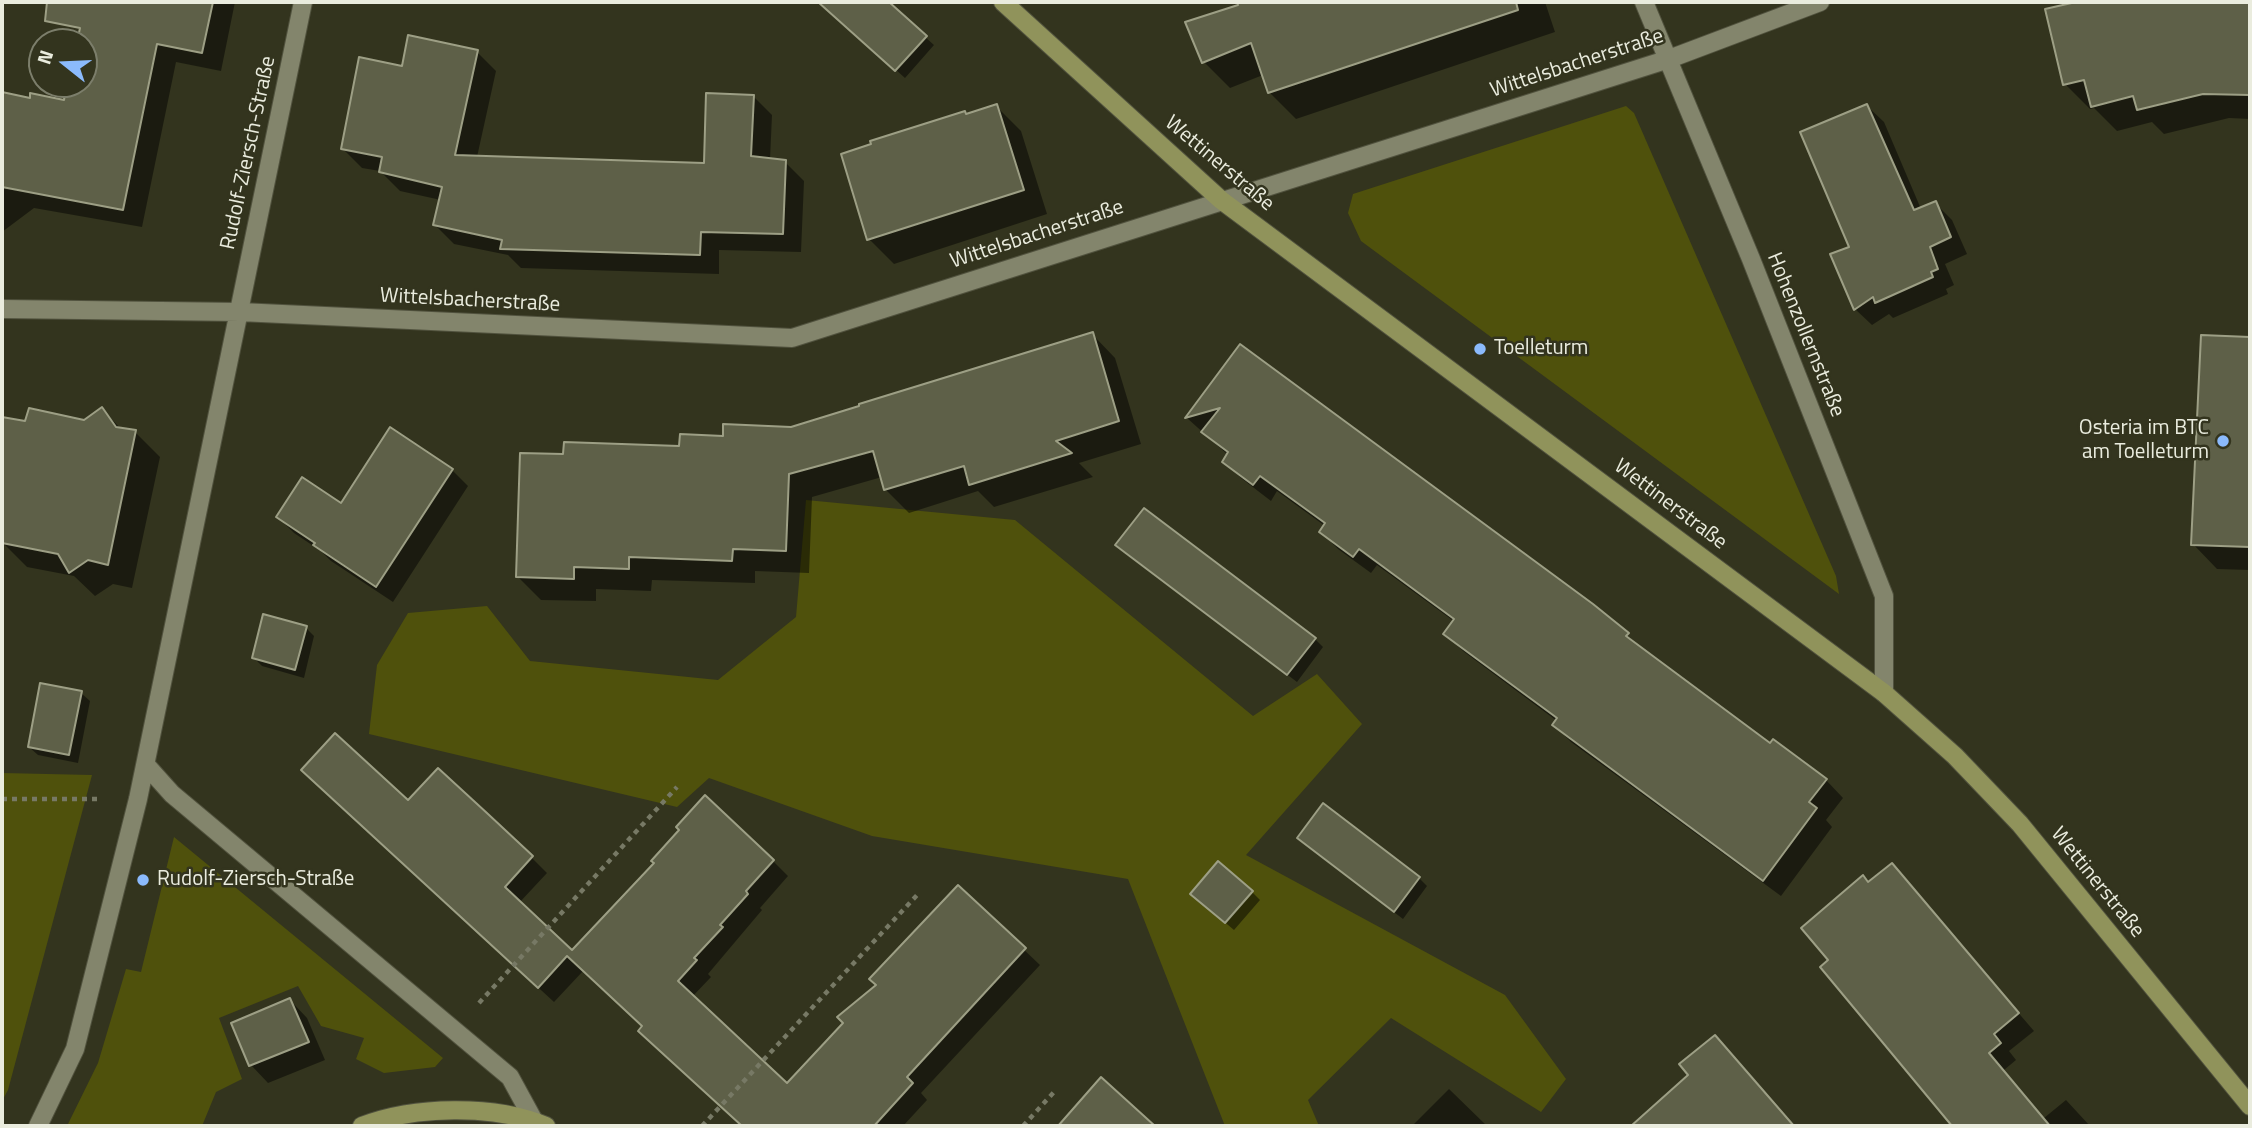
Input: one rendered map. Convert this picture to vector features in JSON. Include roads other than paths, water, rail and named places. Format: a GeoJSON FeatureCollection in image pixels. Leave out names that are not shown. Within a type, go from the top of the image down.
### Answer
{"type":"FeatureCollection","features":[{"type":"Feature","properties":{"kind":"street","name":"Rudolf-Ziersch-Straße"},"geometry":{"type":"LineString","coordinates":[[38,1126],[75,1049],[138,799],[303,2]]}},
{"type":"Feature","properties":{"kind":"street","name":"Wettinerstraße"},"geometry":{"type":"LineString","coordinates":[[1003,2],[1221,200],[1884,693],[1955,756],[2020,824],[2250,1106]]}},
{"type":"Feature","properties":{"kind":"street","name":"Hohenzollernstraße"},"geometry":{"type":"LineString","coordinates":[[1644,2],[1670,59],[1884,596],[1884,693]]}},
{"type":"Feature","properties":{"kind":"street","name":"Wittelsbacherstraße"},"geometry":{"type":"LineString","coordinates":[[240,312],[792,338],[1670,59],[1820,2]]}},
{"type":"Feature","properties":{"kind":"street"},"geometry":{"type":"LineString","coordinates":[[2,309],[240,312]]}},
{"type":"Feature","properties":{"kind":"street"},"geometry":{"type":"LineString","coordinates":[[145,765],[172,794],[510,1077],[540,1124]]}},
{"type":"Feature","properties":{"kind":"street"},"geometry":{"type":"LineString","coordinates":[[362,1126],[426,1111],[493,1112],[540,1124]]}},
{"type":"Feature","properties":{"kind":"place","name":"Toelleturm"},"geometry":{"type":"Point","coordinates":[1480,349]}},
{"type":"Feature","properties":{"kind":"place","name":"Osteria im BTC am Toelleturm"},"geometry":{"type":"Point","coordinates":[2223,441]}},
{"type":"Feature","properties":{"kind":"place","name":"Rudolf-Ziersch-Straße"},"geometry":{"type":"Point","coordinates":[143,880]}}]}
